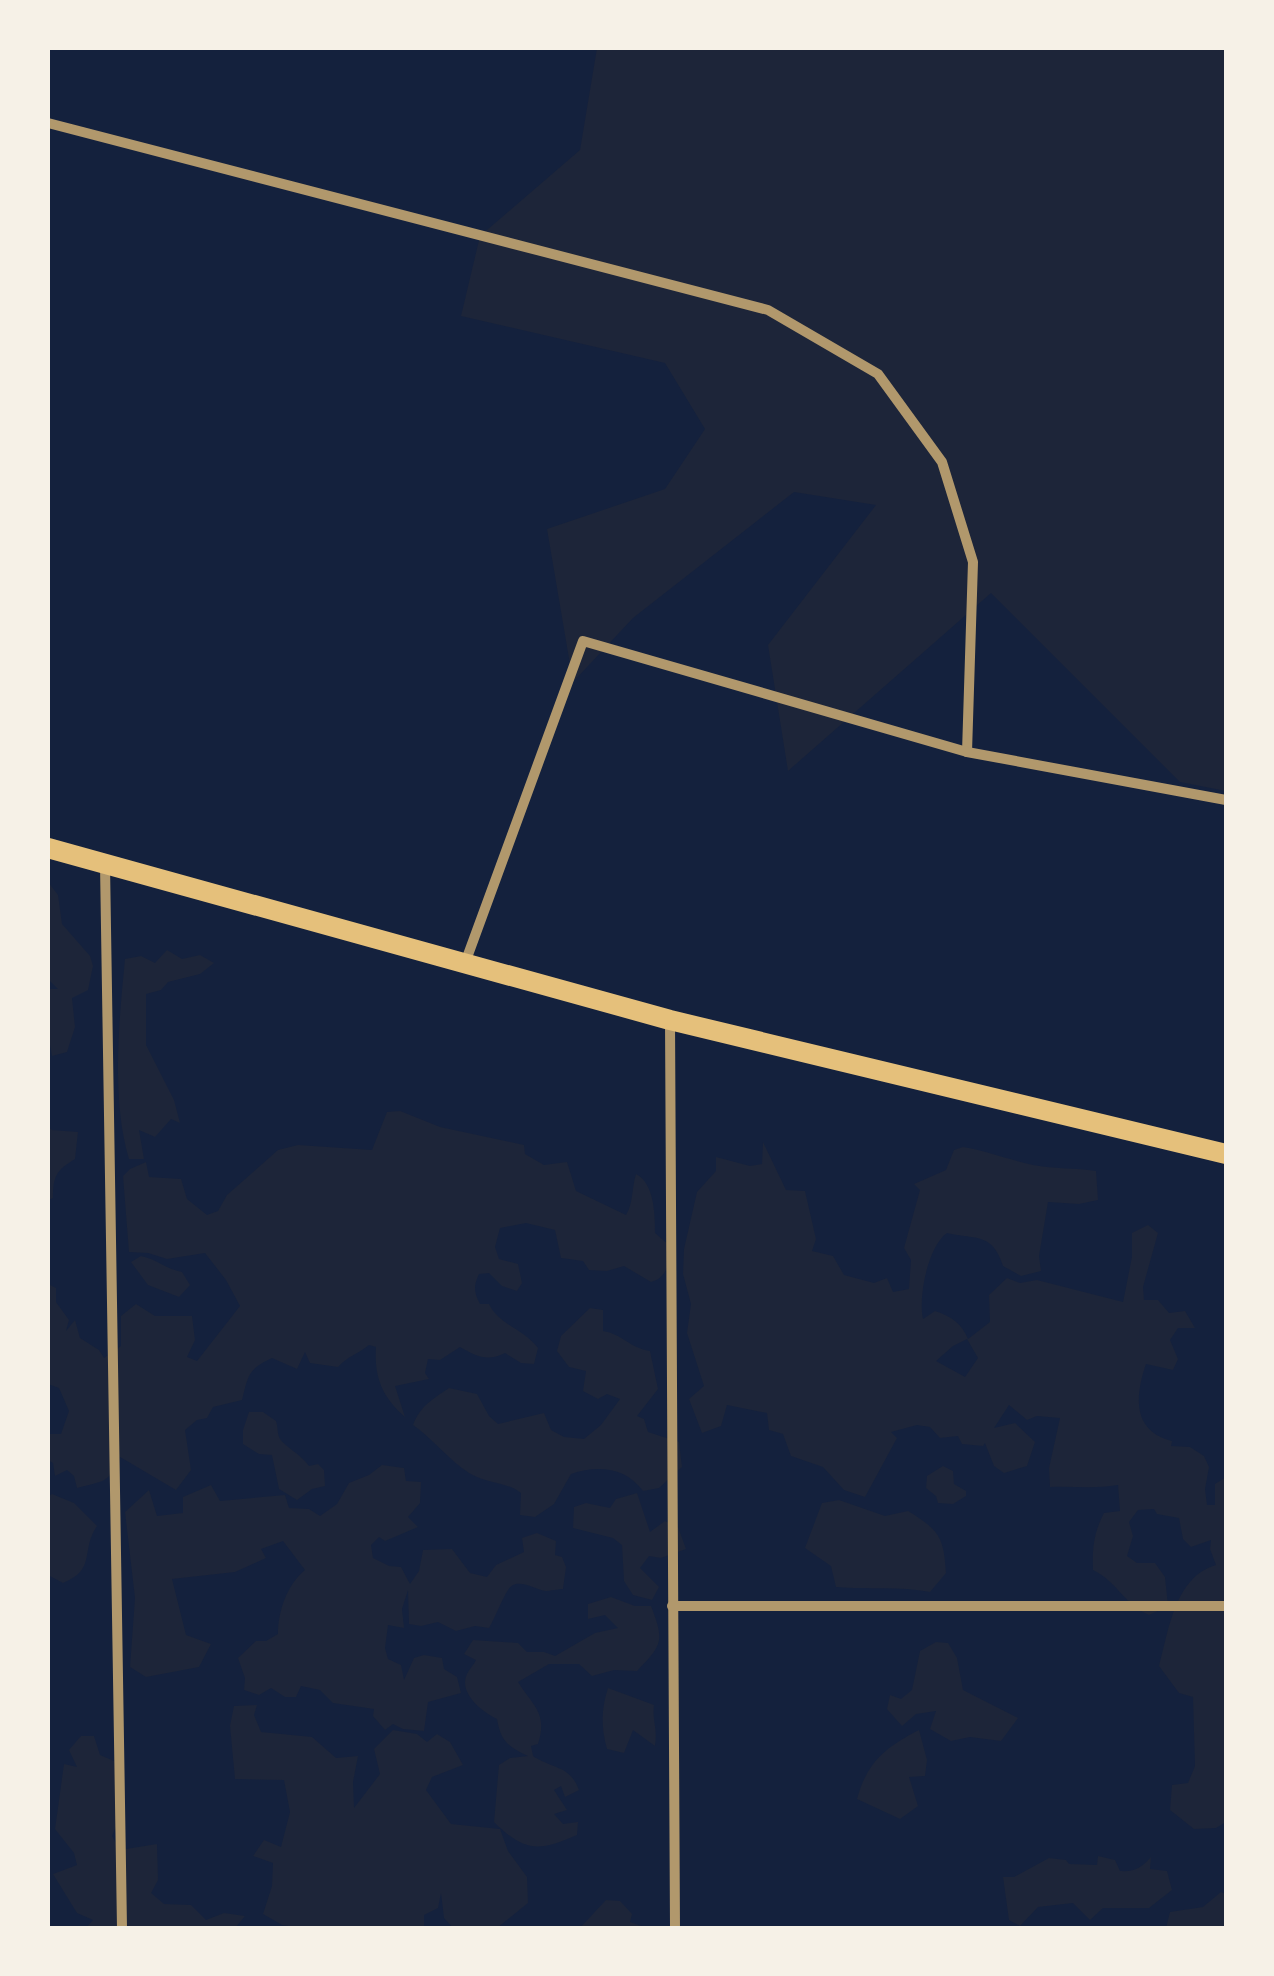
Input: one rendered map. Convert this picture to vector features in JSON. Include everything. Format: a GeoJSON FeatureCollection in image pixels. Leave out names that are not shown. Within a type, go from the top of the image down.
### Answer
{"type":"FeatureCollection","features":[{"type":"Feature","properties":{"kind":"main road"},"geometry":{"type":"LineString","coordinates":[[48,848],[670,1020],[1226,1154]]}},
{"type":"Feature","properties":{"kind":"street"},"geometry":{"type":"LineString","coordinates":[[48,123],[768,310],[878,374],[942,462],[973,562],[967,752]]}},
{"type":"Feature","properties":{"kind":"street"},"geometry":{"type":"LineString","coordinates":[[465,963],[583,642],[967,752],[1226,800]]}},
{"type":"Feature","properties":{"kind":"street"},"geometry":{"type":"LineString","coordinates":[[105,862],[122,1928]]}},
{"type":"Feature","properties":{"kind":"street"},"geometry":{"type":"LineString","coordinates":[[670,1020],[675,1928]]}},
{"type":"Feature","properties":{"kind":"street"},"geometry":{"type":"LineString","coordinates":[[672,1606],[1226,1606]]}},
{"type":"Feature","properties":{"kind":"shaded area"},"geometry":{"type":"Polygon","coordinates":[[[597,48],[1226,48],[1226,791],[1180,782],[991,593],[788,771],[768,645],[876,505],[794,492],[633,618],[573,682],[547,529],[665,489],[705,429],[665,363],[461,316],[480,236],[580,150],[597,48]]]}},
{"type":"Feature","properties":{"kind":"shaded area"},"geometry":{"type":"Polygon","coordinates":[[[48,882],[58,895],[62,924],[90,956],[93,966],[88,990],[72,998],[75,1027],[67,1052],[52,1056],[48,989],[58,989],[48,979],[48,882]]]}},
{"type":"Feature","properties":{"kind":"shaded area"},"geometry":{"type":"Polygon","coordinates":[[[167,950],[182,959],[200,955],[214,963],[200,974],[168,982],[161,990],[146,994],[146,1045],[174,1100],[180,1123],[171,1119],[155,1137],[139,1130],[144,1159],[129,1159],[118,1086],[125,959],[141,956],[155,963],[167,950]]]}},
{"type":"Feature","properties":{"kind":"shaded area"},"geometry":{"type":"Polygon","coordinates":[[[400,1111],[440,1127],[524,1145],[525,1154],[544,1165],[567,1162],[576,1191],[626,1215],[636,1174],[650,1191],[655,1233],[670,1246],[664,1273],[651,1282],[624,1266],[607,1271],[589,1270],[583,1261],[561,1258],[555,1230],[526,1223],[500,1228],[495,1247],[499,1259],[518,1264],[522,1283],[517,1291],[502,1286],[489,1273],[479,1274],[475,1293],[480,1304],[489,1304],[538,1348],[534,1364],[521,1363],[505,1353],[482,1357],[460,1347],[440,1360],[428,1359],[425,1373],[429,1379],[395,1386],[405,1417],[381,1386],[376,1347],[369,1345],[338,1367],[310,1363],[305,1352],[297,1369],[272,1358],[250,1374],[242,1400],[213,1407],[207,1418],[197,1420],[185,1430],[191,1470],[176,1490],[115,1454],[112,1471],[100,1482],[77,1488],[74,1476],[67,1470],[55,1476],[53,1463],[48,1460],[48,1434],[61,1434],[69,1411],[59,1388],[48,1384],[48,1284],[56,1288],[56,1302],[69,1320],[66,1331],[75,1320],[80,1338],[104,1358],[121,1346],[121,1316],[136,1304],[155,1316],[192,1316],[195,1340],[187,1357],[197,1361],[240,1306],[205,1253],[167,1259],[129,1252],[123,1176],[146,1162],[149,1177],[181,1179],[187,1199],[207,1215],[218,1211],[227,1195],[278,1150],[298,1145],[372,1150],[387,1112],[400,1111]]]}},
{"type":"Feature","properties":{"kind":"shaded area"},"geometry":{"type":"Polygon","coordinates":[[[48,1127],[78,1132],[75,1159],[57,1174],[53,1198],[48,1200],[48,1127]]]}},
{"type":"Feature","properties":{"kind":"shaded area"},"geometry":{"type":"Polygon","coordinates":[[[763,1142],[786,1190],[805,1191],[816,1239],[812,1251],[833,1256],[844,1275],[874,1283],[887,1278],[893,1292],[909,1289],[911,1260],[904,1248],[920,1190],[914,1184],[946,1170],[954,1150],[963,1147],[1033,1165],[1096,1171],[1098,1200],[1079,1204],[1048,1202],[1039,1256],[1041,1271],[1021,1276],[1003,1266],[994,1247],[982,1239],[947,1233],[940,1240],[926,1273],[923,1319],[935,1311],[946,1315],[968,1339],[990,1322],[989,1295],[1007,1278],[1020,1283],[1037,1280],[1123,1302],[1132,1257],[1132,1233],[1148,1225],[1158,1233],[1143,1287],[1144,1300],[1158,1300],[1169,1313],[1185,1311],[1195,1328],[1178,1328],[1170,1340],[1178,1359],[1173,1370],[1146,1364],[1140,1411],[1150,1429],[1172,1441],[1171,1446],[1190,1447],[1204,1456],[1209,1467],[1207,1505],[1215,1505],[1215,1484],[1226,1477],[1226,1822],[1216,1828],[1194,1829],[1170,1810],[1172,1785],[1188,1783],[1195,1766],[1193,1697],[1179,1693],[1159,1666],[1183,1592],[1202,1571],[1216,1565],[1211,1540],[1191,1547],[1183,1539],[1179,1518],[1157,1514],[1154,1509],[1138,1510],[1129,1522],[1133,1536],[1127,1556],[1137,1563],[1155,1563],[1165,1577],[1168,1606],[1149,1615],[1133,1605],[1093,1570],[1094,1540],[1104,1513],[1120,1511],[1118,1485],[1050,1487],[1049,1468],[1060,1418],[1037,1416],[1027,1420],[1009,1405],[994,1428],[1015,1423],[1035,1442],[1027,1466],[1004,1473],[994,1466],[985,1443],[962,1444],[958,1436],[940,1438],[930,1427],[917,1425],[891,1432],[897,1438],[865,1497],[844,1490],[823,1467],[791,1456],[783,1434],[769,1430],[767,1413],[727,1405],[721,1426],[702,1433],[689,1399],[704,1386],[687,1333],[691,1304],[683,1274],[684,1249],[697,1192],[716,1171],[716,1157],[750,1166],[762,1164],[763,1142]],[[967,1339],[936,1361],[965,1377],[978,1358],[967,1339]]]}},
{"type":"Feature","properties":{"kind":"shaded area"},"geometry":{"type":"Polygon","coordinates":[[[141,1256],[182,1272],[190,1285],[179,1297],[148,1285],[131,1262],[141,1256]]]}},
{"type":"Feature","properties":{"kind":"shaded area"},"geometry":{"type":"Polygon","coordinates":[[[590,1308],[603,1310],[603,1331],[650,1351],[658,1389],[637,1416],[644,1419],[648,1432],[679,1442],[682,1467],[659,1488],[643,1491],[628,1477],[610,1470],[571,1474],[554,1504],[535,1517],[520,1515],[521,1493],[469,1473],[413,1425],[423,1408],[449,1388],[477,1394],[498,1424],[544,1413],[551,1430],[564,1437],[584,1439],[601,1425],[620,1399],[607,1394],[598,1399],[583,1391],[586,1371],[569,1367],[557,1351],[561,1336],[590,1308]]]}},
{"type":"Feature","properties":{"kind":"shaded area"},"geometry":{"type":"Polygon","coordinates":[[[249,1412],[263,1412],[276,1421],[284,1443],[309,1466],[318,1464],[324,1470],[325,1486],[312,1489],[297,1500],[279,1489],[272,1455],[259,1454],[243,1444],[249,1412]]]}},
{"type":"Feature","properties":{"kind":"shaded area"},"geometry":{"type":"Polygon","coordinates":[[[382,1465],[404,1468],[406,1481],[421,1482],[420,1503],[408,1517],[418,1527],[385,1541],[379,1537],[371,1545],[373,1558],[401,1567],[410,1584],[419,1571],[423,1550],[452,1549],[470,1573],[487,1577],[496,1565],[524,1552],[522,1538],[537,1533],[556,1541],[555,1555],[562,1557],[566,1567],[563,1589],[512,1586],[489,1628],[475,1626],[456,1631],[438,1622],[409,1624],[408,1590],[402,1609],[404,1628],[388,1625],[388,1659],[401,1665],[404,1680],[414,1658],[442,1658],[444,1669],[457,1677],[461,1693],[428,1702],[424,1731],[393,1724],[385,1730],[373,1716],[374,1709],[333,1703],[320,1690],[301,1686],[296,1697],[285,1697],[271,1688],[259,1695],[244,1690],[245,1678],[238,1658],[256,1641],[266,1641],[278,1634],[285,1599],[305,1570],[283,1541],[261,1549],[266,1558],[235,1572],[172,1579],[186,1635],[211,1644],[199,1667],[146,1677],[130,1667],[135,1598],[125,1512],[149,1490],[157,1516],[183,1513],[183,1497],[211,1485],[220,1501],[285,1495],[289,1508],[309,1509],[320,1516],[337,1504],[349,1483],[382,1465]]]}},
{"type":"Feature","properties":{"kind":"shaded area"},"geometry":{"type":"Polygon","coordinates":[[[943,1466],[953,1471],[954,1484],[966,1491],[966,1496],[953,1504],[938,1503],[926,1488],[927,1476],[943,1466]]]}},
{"type":"Feature","properties":{"kind":"shaded area"},"geometry":{"type":"Polygon","coordinates":[[[637,1493],[650,1532],[665,1521],[678,1527],[686,1549],[661,1558],[649,1556],[640,1568],[659,1587],[652,1600],[633,1595],[624,1581],[622,1545],[613,1538],[573,1528],[574,1507],[586,1503],[610,1508],[616,1499],[637,1493]]]}},
{"type":"Feature","properties":{"kind":"shaded area"},"geometry":{"type":"Polygon","coordinates":[[[52,1494],[74,1503],[97,1526],[80,1572],[63,1583],[48,1575],[48,1497],[52,1494]]]}},
{"type":"Feature","properties":{"kind":"shaded area"},"geometry":{"type":"Polygon","coordinates":[[[839,1500],[885,1516],[908,1511],[938,1536],[946,1573],[930,1592],[836,1587],[831,1566],[805,1548],[822,1503],[839,1500]]]}},
{"type":"Feature","properties":{"kind":"shaded area"},"geometry":{"type":"Polygon","coordinates":[[[611,1597],[635,1606],[651,1606],[659,1642],[637,1671],[614,1670],[592,1676],[579,1664],[549,1664],[518,1682],[540,1717],[541,1733],[538,1744],[531,1746],[533,1756],[566,1772],[579,1790],[565,1797],[561,1786],[554,1790],[567,1810],[554,1814],[563,1824],[578,1822],[577,1835],[542,1846],[523,1844],[494,1822],[499,1765],[510,1758],[528,1756],[506,1742],[497,1719],[469,1695],[465,1681],[476,1660],[464,1654],[473,1640],[518,1643],[527,1652],[555,1656],[595,1633],[618,1628],[605,1615],[588,1619],[588,1604],[611,1597]]]}},
{"type":"Feature","properties":{"kind":"shaded area"},"geometry":{"type":"Polygon","coordinates":[[[936,1642],[948,1643],[957,1658],[963,1690],[1018,1718],[1001,1741],[970,1737],[951,1741],[930,1729],[936,1711],[916,1714],[902,1726],[887,1709],[890,1695],[901,1699],[912,1690],[920,1651],[936,1642]]]}},
{"type":"Feature","properties":{"kind":"shaded area"},"geometry":{"type":"Polygon","coordinates":[[[608,1688],[654,1705],[655,1746],[633,1730],[624,1753],[607,1749],[603,1718],[608,1688]]]}},
{"type":"Feature","properties":{"kind":"shaded area"},"geometry":{"type":"Polygon","coordinates":[[[257,1705],[254,1715],[261,1732],[312,1737],[336,1758],[358,1756],[354,1808],[380,1774],[374,1749],[393,1730],[417,1734],[427,1742],[437,1734],[450,1742],[463,1765],[432,1777],[426,1790],[451,1824],[500,1829],[508,1851],[527,1877],[528,1903],[497,1928],[453,1928],[444,1918],[441,1893],[438,1908],[424,1915],[424,1928],[300,1928],[282,1925],[263,1914],[272,1886],[273,1863],[253,1856],[264,1840],[281,1847],[290,1812],[284,1780],[235,1779],[230,1726],[234,1706],[257,1705]]]}},
{"type":"Feature","properties":{"kind":"shaded area"},"geometry":{"type":"Polygon","coordinates":[[[919,1730],[927,1760],[925,1776],[909,1777],[918,1806],[900,1819],[857,1799],[866,1775],[879,1757],[919,1730]]]}},
{"type":"Feature","properties":{"kind":"shaded area"},"geometry":{"type":"Polygon","coordinates":[[[81,1736],[94,1736],[100,1755],[114,1761],[120,1817],[112,1836],[120,1850],[157,1844],[158,1880],[151,1893],[164,1904],[191,1905],[206,1920],[224,1913],[245,1916],[235,1928],[86,1928],[93,1920],[77,1913],[53,1874],[77,1865],[74,1853],[55,1829],[64,1764],[77,1767],[69,1750],[81,1736]]]}},
{"type":"Feature","properties":{"kind":"shaded area"},"geometry":{"type":"Polygon","coordinates":[[[1098,1856],[1115,1860],[1120,1871],[1137,1868],[1151,1857],[1150,1869],[1167,1871],[1172,1890],[1149,1908],[1103,1908],[1090,1920],[1073,1903],[1038,1907],[1020,1926],[1009,1920],[1003,1877],[1014,1877],[1049,1858],[1069,1864],[1097,1865],[1098,1856]]]}},
{"type":"Feature","properties":{"kind":"shaded area"},"geometry":{"type":"Polygon","coordinates":[[[1221,1892],[1226,1894],[1226,1928],[1166,1928],[1170,1912],[1203,1907],[1221,1892]]]}},
{"type":"Feature","properties":{"kind":"shaded area"},"geometry":{"type":"Polygon","coordinates":[[[606,1900],[620,1901],[632,1914],[630,1922],[647,1928],[580,1928],[606,1900]]]}}]}
